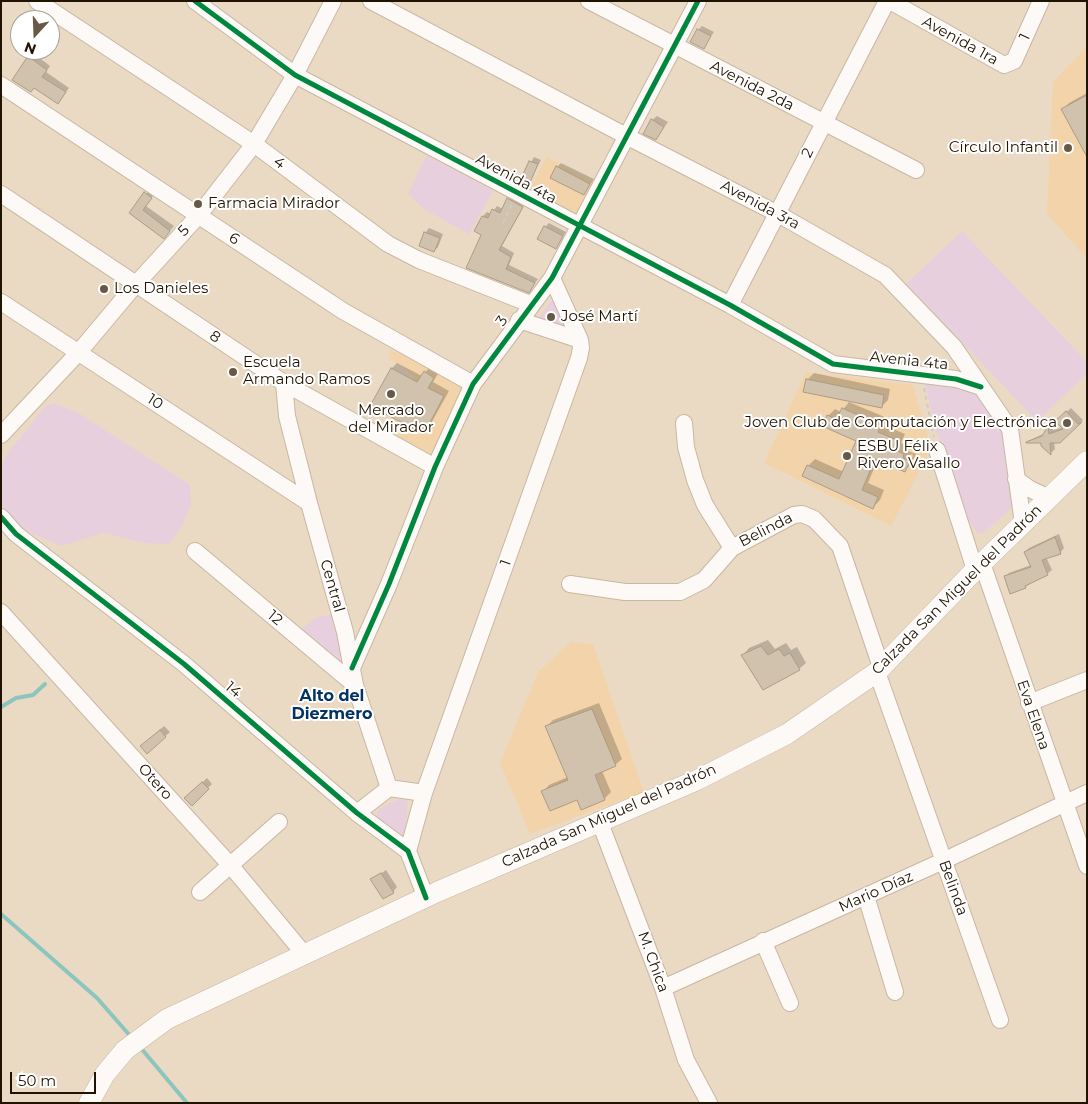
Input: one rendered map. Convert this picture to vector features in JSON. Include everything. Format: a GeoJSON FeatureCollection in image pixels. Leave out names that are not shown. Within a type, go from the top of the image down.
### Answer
{"type":"FeatureCollection","features":[{"type":"Feature","properties":{"kind":"main road","name":"Calzada San Miguel del Padrón"},"geometry":{"type":"LineString","coordinates":[[89,1103],[105,1074],[135,1042],[167,1019],[426,898],[599,820],[698,780],[787,734],[879,670],[978,567],[1087,461]]}},
{"type":"Feature","properties":{"kind":"street","name":"4"},"geometry":{"type":"LineString","coordinates":[[37,1],[254,144],[388,244],[419,260],[530,304]]}},
{"type":"Feature","properties":{"kind":"street","name":"Avenida 4ta"},"geometry":{"type":"LineString","coordinates":[[195,1],[295,75],[730,306],[833,364]]}},
{"type":"Feature","properties":{"kind":"street","name":"5"},"geometry":{"type":"LineString","coordinates":[[3,429],[79,352],[136,284],[199,215],[254,144],[295,75],[333,1]]}},
{"type":"Feature","properties":{"kind":"street","name":"Avenida 3ra"},"geometry":{"type":"LineString","coordinates":[[371,1],[778,214],[885,274],[954,347],[1010,428],[1023,524]]}},
{"type":"Feature","properties":{"kind":"street","name":"Avenida 2da"},"geometry":{"type":"LineString","coordinates":[[589,1],[916,170]]}},
{"type":"Feature","properties":{"kind":"street","name":"3"},"geometry":{"type":"LineString","coordinates":[[352,668],[389,584],[435,467],[473,384],[518,320],[552,278],[698,1]]}},
{"type":"Feature","properties":{"kind":"street","name":"Avenida 1ra"},"geometry":{"type":"LineString","coordinates":[[889,1],[1004,65]]}},
{"type":"Feature","properties":{"kind":"street","name":"2"},"geometry":{"type":"LineString","coordinates":[[730,306],[889,1]]}},
{"type":"Feature","properties":{"kind":"street","name":"1"},"geometry":{"type":"LineString","coordinates":[[1004,65],[1014,61],[1041,1]]}},
{"type":"Feature","properties":{"kind":"street","name":"6"},"geometry":{"type":"LineString","coordinates":[[1,85],[343,312],[473,384]]}},
{"type":"Feature","properties":{"kind":"street","name":"8"},"geometry":{"type":"LineString","coordinates":[[1,194],[284,383],[435,467]]}},
{"type":"Feature","properties":{"kind":"street"},"geometry":{"type":"LineString","coordinates":[[552,278],[580,340]]}},
{"type":"Feature","properties":{"kind":"street","name":"10"},"geometry":{"type":"LineString","coordinates":[[1,302],[309,503]]}},
{"type":"Feature","properties":{"kind":"street"},"geometry":{"type":"LineString","coordinates":[[518,320],[580,340]]}},
{"type":"Feature","properties":{"kind":"street","name":"1"},"geometry":{"type":"LineString","coordinates":[[408,850],[424,793],[579,358],[580,340]]}},
{"type":"Feature","properties":{"kind":"street","name":"Avenia 4ta"},"geometry":{"type":"LineString","coordinates":[[833,364],[956,379],[982,386]]}},
{"type":"Feature","properties":{"kind":"street","name":"Central"},"geometry":{"type":"LineString","coordinates":[[284,383],[287,416],[355,685],[389,788]]}},
{"type":"Feature","properties":{"kind":"street"},"geometry":{"type":"LineString","coordinates":[[684,423],[686,447],[695,480],[705,505],[732,548]]}},
{"type":"Feature","properties":{"kind":"street","name":"Eva Elena"},"geometry":{"type":"LineString","coordinates":[[937,450],[1087,866]]}},
{"type":"Feature","properties":{"kind":"street"},"geometry":{"type":"LineString","coordinates":[[1016,479],[1030,489],[1049,498]]}},
{"type":"Feature","properties":{"kind":"street","name":"Belinda"},"geometry":{"type":"LineString","coordinates":[[570,584],[625,592],[680,592],[704,580],[732,548],[794,515],[802,514],[814,519],[840,546],[943,861],[1000,1020]]}},
{"type":"Feature","properties":{"kind":"street","name":"14"},"geometry":{"type":"LineString","coordinates":[[1,517],[16,534],[184,664],[357,813],[408,850]]}},
{"type":"Feature","properties":{"kind":"street","name":"12"},"geometry":{"type":"LineString","coordinates":[[195,551],[355,685]]}},
{"type":"Feature","properties":{"kind":"street","name":"Otero"},"geometry":{"type":"LineString","coordinates":[[1,612],[231,866],[305,956]]}},
{"type":"Feature","properties":{"kind":"street"},"geometry":{"type":"LineString","coordinates":[[1029,703],[1087,680]]}},
{"type":"Feature","properties":{"kind":"street"},"geometry":{"type":"LineString","coordinates":[[357,813],[389,788],[424,793]]}},
{"type":"Feature","properties":{"kind":"street","name":"Mario Díaz"},"geometry":{"type":"LineString","coordinates":[[663,988],[943,861],[1087,793]]}},
{"type":"Feature","properties":{"kind":"street","name":"M. Chica"},"geometry":{"type":"LineString","coordinates":[[599,820],[663,988],[686,1060],[709,1103]]}},
{"type":"Feature","properties":{"kind":"street"},"geometry":{"type":"LineString","coordinates":[[200,892],[279,822]]}},
{"type":"Feature","properties":{"kind":"street"},"geometry":{"type":"LineString","coordinates":[[408,850],[426,898]]}},
{"type":"Feature","properties":{"kind":"street"},"geometry":{"type":"LineString","coordinates":[[866,896],[895,992]]}},
{"type":"Feature","properties":{"kind":"street"},"geometry":{"type":"LineString","coordinates":[[763,941],[790,1003]]}},
{"type":"Feature","properties":{"kind":"path"},"geometry":{"type":"LineString","coordinates":[[503,223],[517,194]]}},
{"type":"Feature","properties":{"kind":"shaded area","name":"Círculo Infantil"},"geometry":{"type":"Polygon","coordinates":[[[1087,46],[1087,259],[1047,214],[1053,82],[1087,46]]]}},
{"type":"Feature","properties":{"kind":"shaded area"},"geometry":{"type":"Polygon","coordinates":[[[427,155],[493,191],[469,234],[424,209],[408,194],[427,155]]]}},
{"type":"Feature","properties":{"kind":"shaded area"},"geometry":{"type":"Polygon","coordinates":[[[546,157],[598,183],[579,221],[528,194],[546,157]]]}},
{"type":"Feature","properties":{"kind":"shaded area"},"geometry":{"type":"Polygon","coordinates":[[[962,231],[1087,362],[1087,374],[1037,421],[906,284],[962,231]]]}},
{"type":"Feature","properties":{"kind":"shaded area"},"geometry":{"type":"Polygon","coordinates":[[[553,298],[568,331],[536,322],[553,298]]]}},
{"type":"Feature","properties":{"kind":"shaded area"},"geometry":{"type":"Polygon","coordinates":[[[389,350],[427,362],[459,384],[463,389],[434,461],[384,432],[414,377],[389,358],[389,350]]]}},
{"type":"Feature","properties":{"kind":"shaded area","name":"ESBU Félix Rivero Vasallo"},"geometry":{"type":"Polygon","coordinates":[[[806,372],[913,385],[931,449],[891,526],[764,463],[806,372]]]}},
{"type":"Feature","properties":{"kind":"shaded area"},"geometry":{"type":"Polygon","coordinates":[[[924,378],[970,385],[1008,430],[1015,491],[1012,508],[983,533],[978,533],[963,513],[935,426],[924,378]]]}},
{"type":"Feature","properties":{"kind":"shaded area"},"geometry":{"type":"Polygon","coordinates":[[[54,403],[77,412],[190,485],[191,505],[182,526],[169,544],[145,543],[103,533],[61,546],[22,529],[1,504],[1,471],[5,457],[45,406],[54,403]]]}},
{"type":"Feature","properties":{"kind":"shaded area"},"geometry":{"type":"Polygon","coordinates":[[[331,614],[347,661],[338,665],[299,631],[316,618],[331,614]]]}},
{"type":"Feature","properties":{"kind":"shaded area"},"geometry":{"type":"Polygon","coordinates":[[[571,642],[593,644],[644,792],[530,834],[500,763],[538,672],[571,642]]]}},
{"type":"Feature","properties":{"kind":"shaded area"},"geometry":{"type":"Polygon","coordinates":[[[401,798],[408,802],[404,839],[375,819],[379,809],[401,798]]]}},
{"type":"Feature","properties":{"kind":"building"},"geometry":{"type":"Polygon","coordinates":[[[697,29],[711,36],[704,49],[690,42],[697,29]]]}},
{"type":"Feature","properties":{"kind":"building"},"geometry":{"type":"Polygon","coordinates":[[[25,60],[33,60],[47,70],[42,77],[66,92],[58,104],[34,88],[31,92],[12,80],[25,60]]]}},
{"type":"Feature","properties":{"kind":"building"},"geometry":{"type":"Polygon","coordinates":[[[1087,95],[1087,157],[1061,109],[1087,95]]]}},
{"type":"Feature","properties":{"kind":"building"},"geometry":{"type":"Polygon","coordinates":[[[651,119],[664,127],[656,140],[643,134],[651,119]]]}},
{"type":"Feature","properties":{"kind":"building"},"geometry":{"type":"Polygon","coordinates":[[[529,161],[538,164],[529,185],[520,181],[529,161]]]}},
{"type":"Feature","properties":{"kind":"building"},"geometry":{"type":"Polygon","coordinates":[[[556,166],[590,184],[584,195],[550,178],[556,166]]]}},
{"type":"Feature","properties":{"kind":"building"},"geometry":{"type":"Polygon","coordinates":[[[144,192],[152,198],[143,210],[170,231],[164,239],[129,213],[144,192]]]}},
{"type":"Feature","properties":{"kind":"building"},"geometry":{"type":"Polygon","coordinates":[[[507,198],[523,207],[499,250],[511,257],[506,269],[535,283],[529,293],[466,268],[481,235],[474,231],[482,216],[488,218],[492,209],[500,213],[507,198]]]}},
{"type":"Feature","properties":{"kind":"building"},"geometry":{"type":"Polygon","coordinates":[[[544,226],[563,236],[556,249],[537,239],[544,226]]]}},
{"type":"Feature","properties":{"kind":"building"},"geometry":{"type":"Polygon","coordinates":[[[424,232],[440,238],[434,252],[419,246],[424,232]]]}},
{"type":"Feature","properties":{"kind":"building"},"geometry":{"type":"Polygon","coordinates":[[[391,368],[417,382],[424,371],[434,378],[428,388],[444,396],[424,434],[370,406],[391,368]]]}},
{"type":"Feature","properties":{"kind":"building"},"geometry":{"type":"Polygon","coordinates":[[[806,379],[884,395],[882,408],[803,392],[806,379]]]}},
{"type":"Feature","properties":{"kind":"building"},"geometry":{"type":"Polygon","coordinates":[[[842,408],[881,425],[878,432],[899,441],[895,450],[904,454],[903,458],[910,461],[905,472],[875,459],[862,490],[878,497],[873,509],[802,476],[807,465],[839,479],[856,441],[822,426],[827,415],[836,419],[842,408]]]}},
{"type":"Feature","properties":{"kind":"building"},"geometry":{"type":"Polygon","coordinates":[[[1066,411],[1078,424],[1082,422],[1060,443],[1050,443],[1051,455],[1041,446],[1041,443],[1026,443],[1042,436],[1048,426],[1049,434],[1063,429],[1055,421],[1066,411]]]}},
{"type":"Feature","properties":{"kind":"building"},"geometry":{"type":"Polygon","coordinates":[[[1055,537],[1061,554],[1042,560],[1048,575],[1025,586],[1026,588],[1010,594],[1004,576],[1031,567],[1024,552],[1055,537]]]}},
{"type":"Feature","properties":{"kind":"building"},"geometry":{"type":"Polygon","coordinates":[[[761,646],[768,655],[779,649],[784,656],[790,653],[800,670],[763,690],[741,655],[761,646]]]}},
{"type":"Feature","properties":{"kind":"building"},"geometry":{"type":"Polygon","coordinates":[[[592,709],[616,766],[595,775],[605,800],[581,810],[577,800],[550,811],[541,791],[568,780],[545,726],[592,709]]]}},
{"type":"Feature","properties":{"kind":"building"},"geometry":{"type":"Polygon","coordinates":[[[160,730],[166,737],[147,754],[140,746],[160,730]]]}},
{"type":"Feature","properties":{"kind":"building"},"geometry":{"type":"Polygon","coordinates":[[[202,782],[209,789],[192,806],[184,798],[202,782]]]}},
{"type":"Feature","properties":{"kind":"building"},"geometry":{"type":"Polygon","coordinates":[[[381,873],[394,893],[383,899],[370,879],[381,873]]]}},
{"type":"Feature","properties":{"kind":"waterway"},"geometry":{"type":"LineString","coordinates":[[1,707],[16,698],[33,695],[45,684]]}},
{"type":"Feature","properties":{"kind":"waterway"},"geometry":{"type":"LineString","coordinates":[[1,914],[97,998],[132,1038]]}},
{"type":"Feature","properties":{"kind":"waterway"},"geometry":{"type":"LineString","coordinates":[[140,1047],[187,1103]]}},
{"type":"Feature","properties":{"kind":"cycle path"},"geometry":{"type":"LineString","coordinates":[[195,1],[295,75],[730,305],[833,364],[956,379],[981,387]]}},
{"type":"Feature","properties":{"kind":"cycle path"},"geometry":{"type":"LineString","coordinates":[[352,668],[389,584],[435,467],[473,384],[552,278],[698,1]]}},
{"type":"Feature","properties":{"kind":"cycle path"},"geometry":{"type":"LineString","coordinates":[[1,517],[16,534],[184,664],[357,813],[408,851],[426,898]]}},
{"type":"Feature","properties":{"kind":"place","name":"Círculo Infantil"},"geometry":{"type":"Point","coordinates":[1068,148]}},
{"type":"Feature","properties":{"kind":"place","name":"Farmacia Mirador"},"geometry":{"type":"Point","coordinates":[198,204]}},
{"type":"Feature","properties":{"kind":"place","name":"Los Danieles"},"geometry":{"type":"Point","coordinates":[104,289]}},
{"type":"Feature","properties":{"kind":"place","name":"José Martí"},"geometry":{"type":"Point","coordinates":[551,317]}},
{"type":"Feature","properties":{"kind":"place","name":"Escuela Armando Ramos"},"geometry":{"type":"Point","coordinates":[233,372]}},
{"type":"Feature","properties":{"kind":"place","name":"Mercado del Mirador"},"geometry":{"type":"Point","coordinates":[391,394]}},
{"type":"Feature","properties":{"kind":"place","name":"Joven Club de Computación y Electrónica"},"geometry":{"type":"Point","coordinates":[1067,423]}},
{"type":"Feature","properties":{"kind":"place","name":"ESBU Félix Rivero Vasallo"},"geometry":{"type":"Point","coordinates":[847,456]}},
{"type":"Feature","properties":{"kind":"district","name":"Alto del Diezmero"},"geometry":{"type":"Point","coordinates":[332,705]}}]}
